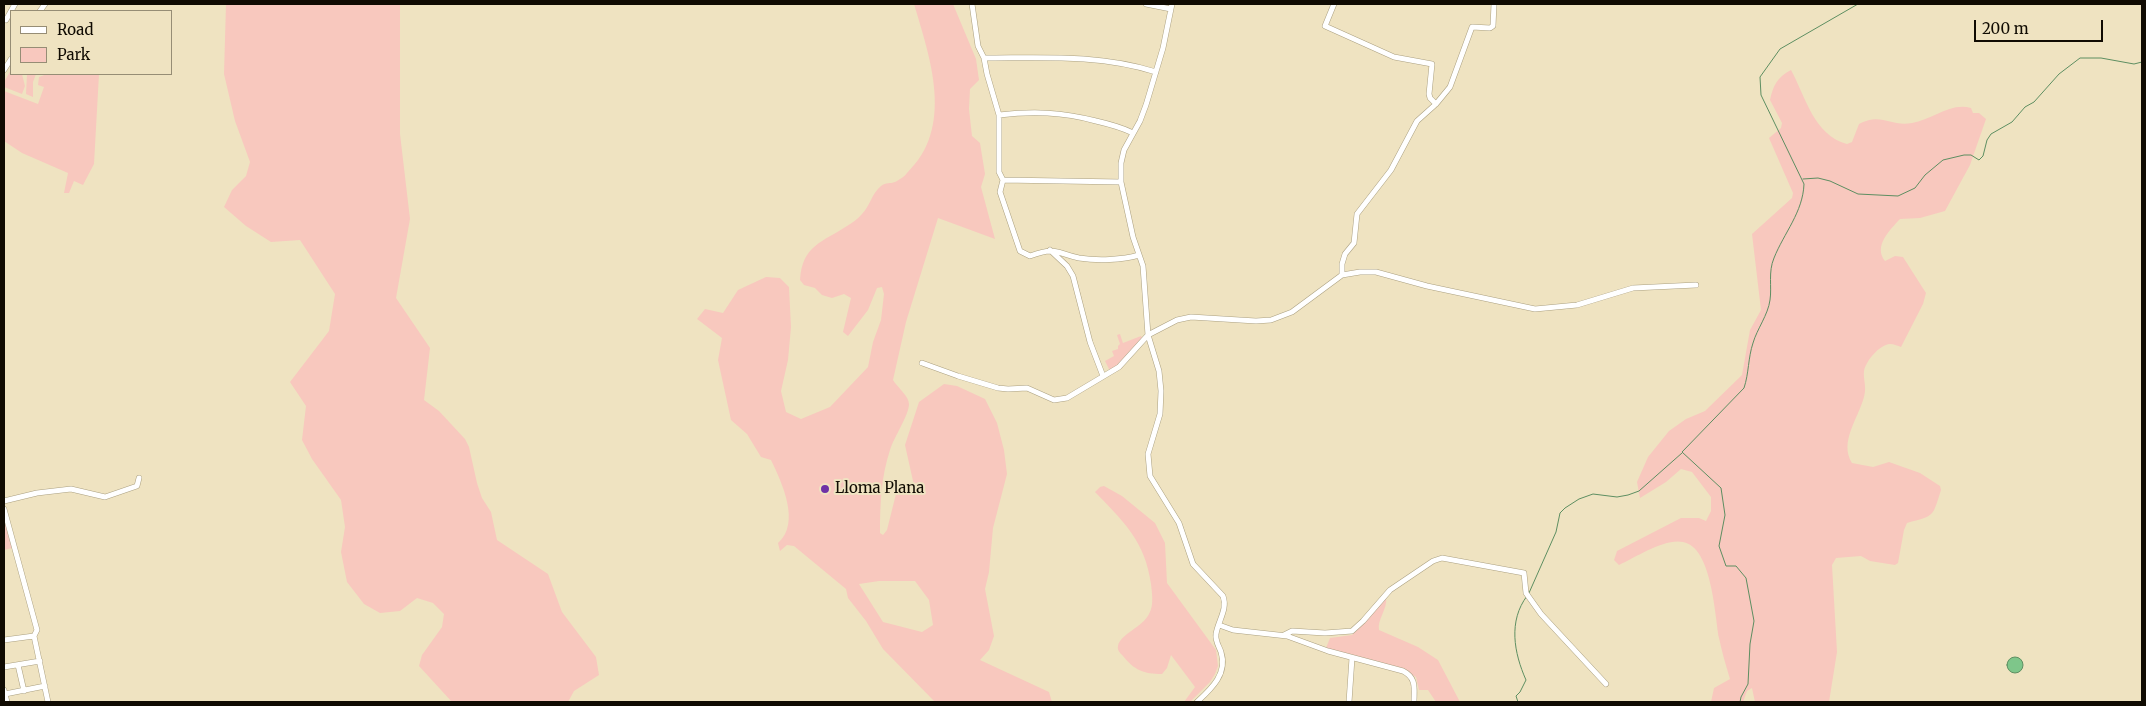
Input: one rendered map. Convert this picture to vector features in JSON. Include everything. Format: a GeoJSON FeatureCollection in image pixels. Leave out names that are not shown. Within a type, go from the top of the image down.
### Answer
{"type":"FeatureCollection","features":[{"type":"Feature","properties":{"kind":"street"},"geometry":{"type":"LineString","coordinates":[[972,4],[978,46],[984,58],[999,115],[999,172],[1003,180],[1000,192],[1020,251],[1030,256],[1050,250],[1081,258],[1129,258],[1139,255]]}},
{"type":"Feature","properties":{"kind":"street"},"geometry":{"type":"LineString","coordinates":[[1146,4],[1172,7],[1156,72],[1140,121],[1123,156],[1121,182],[1124,206],[1144,271],[1148,335],[1159,371],[1160,414],[1148,454],[1149,471],[1153,482],[1179,523],[1194,564],[1224,599],[1225,606],[1216,637],[1222,659],[1221,673],[1212,688],[1197,702]]}},
{"type":"Feature","properties":{"kind":"street"},"geometry":{"type":"LineString","coordinates":[[1334,4],[1326,26],[1394,57],[1432,64],[1429,94],[1436,104]]}},
{"type":"Feature","properties":{"kind":"street"},"geometry":{"type":"LineString","coordinates":[[1342,275],[1342,264],[1345,254],[1354,243],[1358,214],[1391,170],[1417,121],[1436,104],[1450,87],[1472,27],[1490,28],[1493,26],[1494,4]]}},
{"type":"Feature","properties":{"kind":"street"},"geometry":{"type":"LineString","coordinates":[[984,58],[1059,57],[1097,59],[1125,63],[1156,72]]}},
{"type":"Feature","properties":{"kind":"street"},"geometry":{"type":"LineString","coordinates":[[999,115],[1034,111],[1061,113],[1112,125],[1133,133]]}},
{"type":"Feature","properties":{"kind":"street"},"geometry":{"type":"LineString","coordinates":[[1003,180],[1121,182]]}},
{"type":"Feature","properties":{"kind":"street"},"geometry":{"type":"LineString","coordinates":[[1050,250],[1067,266],[1075,280],[1090,342],[1103,376]]}},
{"type":"Feature","properties":{"kind":"street"},"geometry":{"type":"LineString","coordinates":[[922,363],[998,388],[1032,389],[1054,400],[1067,398],[1121,365],[1148,335],[1177,320],[1191,316],[1256,321],[1283,316],[1292,312],[1342,275],[1376,272],[1420,285],[1535,308],[1577,305],[1633,288],[1696,286]]}},
{"type":"Feature","properties":{"kind":"street"},"geometry":{"type":"LineString","coordinates":[[4,501],[37,493],[71,489],[105,497],[137,486],[139,478]]}},
{"type":"Feature","properties":{"kind":"street"},"geometry":{"type":"LineString","coordinates":[[4,509],[37,630],[34,636],[48,702]]}},
{"type":"Feature","properties":{"kind":"street"},"geometry":{"type":"LineString","coordinates":[[1284,635],[1292,631],[1325,633],[1352,631],[1363,622],[1390,590],[1433,561],[1442,558],[1524,573],[1527,596],[1544,618],[1606,684]]}},
{"type":"Feature","properties":{"kind":"street"},"geometry":{"type":"LineString","coordinates":[[1219,625],[1232,630],[1284,635],[1352,658],[1409,674],[1414,683],[1414,702]]}},
{"type":"Feature","properties":{"kind":"street"},"geometry":{"type":"LineString","coordinates":[[4,640],[34,636]]}},
{"type":"Feature","properties":{"kind":"street"},"geometry":{"type":"LineString","coordinates":[[1349,702],[1352,658]]}},
{"type":"Feature","properties":{"kind":"street"},"geometry":{"type":"LineString","coordinates":[[4,667],[40,661]]}},
{"type":"Feature","properties":{"kind":"street"},"geometry":{"type":"LineString","coordinates":[[18,665],[24,691]]}},
{"type":"Feature","properties":{"kind":"street"},"geometry":{"type":"LineString","coordinates":[[7,702],[4,692],[24,691],[45,686]]}},
{"type":"Feature","properties":{"kind":"green space"},"geometry":{"type":"Polygon","coordinates":[[[226,4],[400,4],[400,134],[410,219],[396,298],[430,348],[424,400],[439,411],[465,439],[469,447],[482,498],[491,512],[497,540],[548,574],[562,612],[596,657],[599,675],[574,691],[568,702],[452,702],[419,666],[422,655],[442,627],[444,614],[433,603],[417,598],[400,611],[380,613],[364,604],[347,582],[341,552],[345,527],[341,500],[312,459],[302,440],[306,406],[290,382],[329,331],[335,294],[300,240],[271,242],[246,226],[224,207],[232,190],[246,176],[250,162],[235,121],[224,74],[226,4]]]}},
{"type":"Feature","properties":{"kind":"green space"},"geometry":{"type":"Polygon","coordinates":[[[914,4],[953,4],[976,59],[979,80],[970,89],[969,109],[972,136],[980,143],[985,174],[981,187],[995,239],[938,218],[906,322],[893,380],[905,395],[909,404],[907,414],[890,450],[885,470],[880,533],[883,535],[887,530],[896,494],[905,489],[915,490],[905,445],[919,402],[944,384],[957,386],[985,399],[997,423],[1004,450],[1007,474],[993,528],[989,572],[985,589],[994,636],[989,650],[980,660],[1049,692],[1052,702],[935,702],[883,649],[866,621],[848,598],[846,589],[794,546],[787,545],[780,551],[778,543],[785,535],[789,514],[784,491],[771,460],[761,457],[747,434],[731,420],[718,360],[722,338],[697,319],[705,309],[723,313],[738,290],[766,277],[780,278],[789,287],[791,327],[788,360],[781,391],[786,412],[801,419],[830,407],[868,367],[873,342],[881,320],[884,294],[882,287],[877,288],[868,310],[848,336],[843,332],[851,298],[844,294],[832,298],[822,295],[815,288],[804,285],[800,280],[802,268],[809,252],[822,241],[857,219],[865,211],[878,189],[883,185],[895,182],[903,177],[922,155],[931,135],[935,114],[934,91],[926,47],[914,4]],[[879,581],[859,584],[883,622],[922,632],[933,625],[929,600],[915,581],[879,581]]]}},
{"type":"Feature","properties":{"kind":"green space"},"geometry":{"type":"Polygon","coordinates":[[[1791,70],[1812,114],[1819,124],[1826,133],[1847,144],[1852,142],[1859,124],[1874,119],[1904,124],[1912,123],[1927,119],[1948,109],[1963,107],[1971,108],[1973,113],[1979,113],[1986,119],[1970,165],[1945,211],[1920,218],[1900,219],[1884,238],[1881,250],[1885,261],[1895,256],[1903,257],[1926,293],[1923,304],[1901,347],[1891,344],[1886,345],[1877,350],[1867,363],[1864,371],[1864,397],[1851,430],[1848,447],[1852,463],[1873,467],[1889,462],[1920,473],[1940,486],[1941,490],[1934,511],[1931,514],[1907,523],[1898,563],[1895,565],[1870,561],[1861,556],[1836,558],[1832,565],[1837,652],[1829,702],[1755,702],[1752,688],[1747,691],[1743,702],[1711,702],[1714,688],[1730,679],[1719,638],[1710,584],[1700,556],[1693,547],[1683,542],[1676,542],[1659,545],[1619,565],[1614,560],[1617,551],[1681,518],[1699,518],[1706,521],[1711,511],[1711,497],[1692,472],[1681,469],[1666,482],[1640,498],[1637,482],[1648,457],[1669,431],[1686,419],[1705,411],[1742,375],[1750,330],[1761,310],[1752,234],[1792,198],[1793,193],[1769,138],[1781,128],[1782,123],[1770,100],[1773,90],[1776,82],[1791,70]]]}},
{"type":"Feature","properties":{"kind":"green space"},"geometry":{"type":"Polygon","coordinates":[[[10,72],[10,75],[22,75],[25,86],[22,94],[4,87],[4,82],[10,72]]]}},
{"type":"Feature","properties":{"kind":"green space"},"geometry":{"type":"Polygon","coordinates":[[[27,75],[36,75],[33,82],[33,97],[26,94],[27,75]]]}},
{"type":"Feature","properties":{"kind":"green space"},"geometry":{"type":"Polygon","coordinates":[[[44,75],[99,75],[94,164],[83,185],[74,181],[69,193],[64,193],[68,173],[22,153],[4,141],[4,91],[38,104],[44,87],[38,85],[39,77],[44,75]]]}},
{"type":"Feature","properties":{"kind":"green space"},"geometry":{"type":"Polygon","coordinates":[[[1120,334],[1123,343],[1141,336],[1142,338],[1120,364],[1110,371],[1105,361],[1114,356],[1112,351],[1118,349],[1120,344],[1117,335],[1120,334]]]}},
{"type":"Feature","properties":{"kind":"green space"},"geometry":{"type":"Polygon","coordinates":[[[1104,486],[1122,496],[1155,523],[1165,543],[1167,583],[1216,650],[1218,666],[1215,674],[1210,682],[1190,702],[1184,702],[1195,687],[1171,655],[1167,668],[1162,674],[1156,674],[1135,668],[1118,650],[1118,646],[1123,638],[1142,623],[1151,611],[1152,592],[1144,556],[1132,533],[1095,492],[1104,486]]]}},
{"type":"Feature","properties":{"kind":"green space"},"geometry":{"type":"Polygon","coordinates":[[[4,519],[12,548],[4,550],[4,519]]]}},
{"type":"Feature","properties":{"kind":"green space"},"geometry":{"type":"Polygon","coordinates":[[[1386,597],[1379,630],[1418,647],[1438,660],[1460,702],[1436,702],[1428,690],[1419,690],[1416,677],[1399,668],[1326,648],[1330,638],[1352,635],[1386,597]]]}},
{"type":"Feature","properties":{"kind":"shaded area"},"geometry":{"type":"Polygon","coordinates":[[[2015,657],[2021,659],[2023,665],[2021,671],[2015,673],[2009,671],[2007,665],[2009,659],[2015,657]]]}},
{"type":"Feature","properties":{"kind":"waterway"},"geometry":{"type":"LineString","coordinates":[[1740,702],[1748,684],[1750,644],[1754,621],[1746,578],[1736,566],[1726,566],[1719,546],[1725,515],[1721,488],[1682,452],[1744,388],[1753,343],[1769,306],[1772,263],[1797,213],[1803,194],[1804,184],[1761,95],[1760,77],[1780,49],[1858,4]]}},
{"type":"Feature","properties":{"kind":"waterway"},"geometry":{"type":"LineString","coordinates":[[1803,179],[1818,178],[1830,181],[1858,194],[1898,196],[1915,188],[1925,175],[1943,160],[1964,155],[1971,155],[1979,160],[1983,156],[1987,140],[1991,134],[2012,122],[2025,107],[2034,102],[2059,74],[2080,58],[2101,58],[2134,64],[2142,62]]}},
{"type":"Feature","properties":{"kind":"waterway"},"geometry":{"type":"LineString","coordinates":[[1529,593],[1556,532],[1560,513],[1565,508],[1579,499],[1593,494],[1617,497],[1639,491],[1682,453]]}},
{"type":"Feature","properties":{"kind":"waterway"},"geometry":{"type":"LineString","coordinates":[[1518,702],[1516,696],[1526,680],[1518,659],[1515,626],[1517,616],[1527,596]]}},
{"type":"Feature","properties":{"kind":"place","name":"Lloma Plana"},"geometry":{"type":"Point","coordinates":[825,489]}}]}
